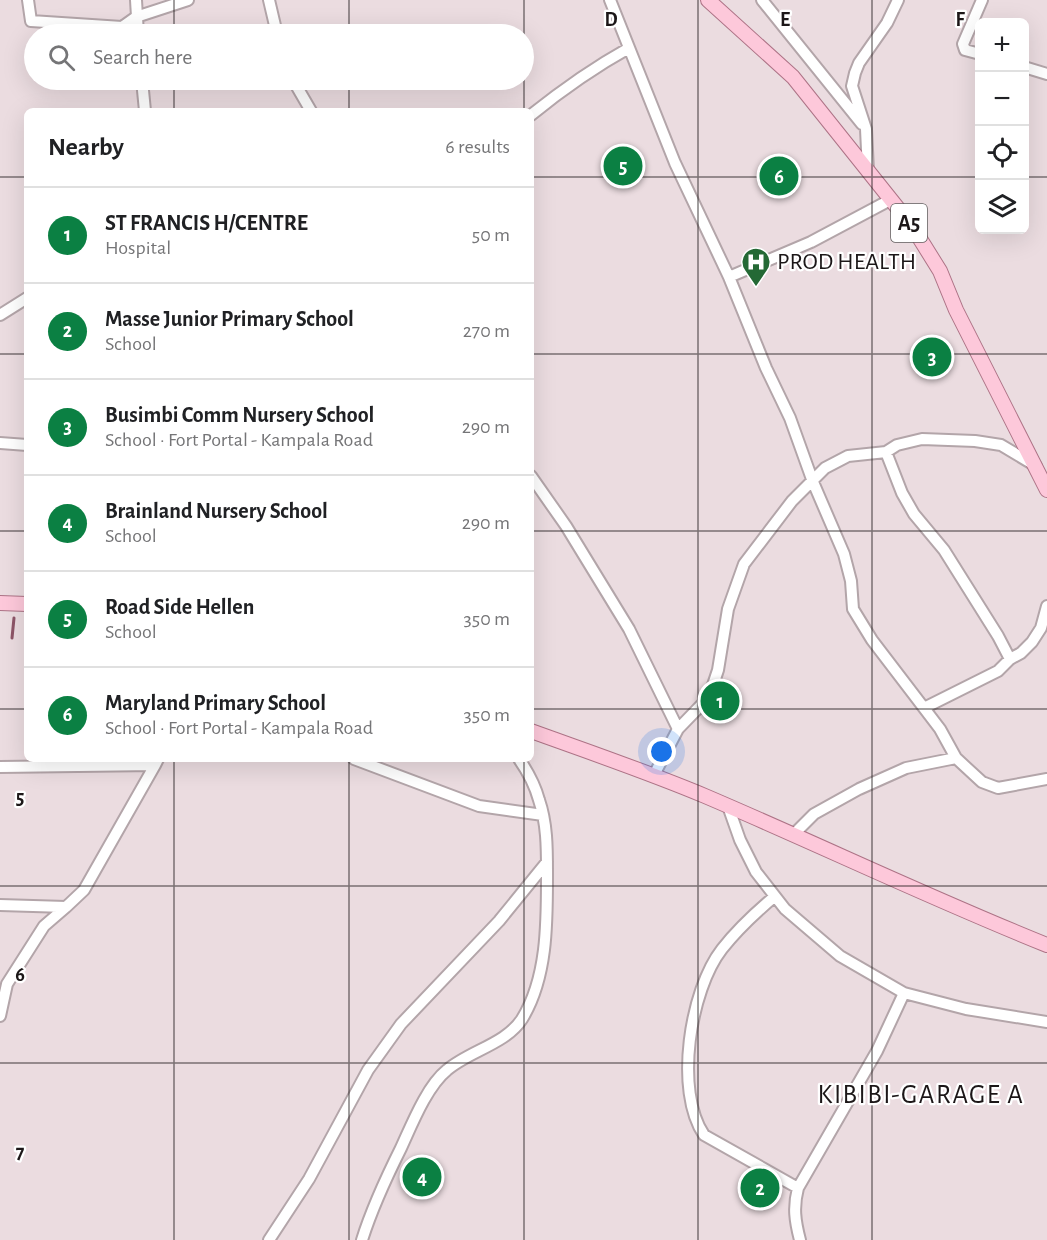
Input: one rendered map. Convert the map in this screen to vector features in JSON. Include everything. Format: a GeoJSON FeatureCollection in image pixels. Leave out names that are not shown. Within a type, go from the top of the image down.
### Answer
{"type":"FeatureCollection","features":[{"type":"Feature","properties":{"kind":"main road","name":"A5"},"geometry":{"type":"LineString","coordinates":[[708,0],[793,77],[912,226],[940,271],[956,310],[1037,466],[1047,490]]}},
{"type":"Feature","properties":{"kind":"main road"},"geometry":{"type":"LineString","coordinates":[[0,603],[24,604]]}},
{"type":"Feature","properties":{"kind":"main road"},"geometry":{"type":"LineString","coordinates":[[534,732],[654,775],[970,914],[1047,945]]}},
{"type":"Feature","properties":{"kind":"street"},"geometry":{"type":"LineString","coordinates":[[28,0],[30,21],[76,24]]}},
{"type":"Feature","properties":{"kind":"street"},"geometry":{"type":"LineString","coordinates":[[136,0],[137,24]]}},
{"type":"Feature","properties":{"kind":"street"},"geometry":{"type":"LineString","coordinates":[[126,24],[136,17],[188,0]]}},
{"type":"Feature","properties":{"kind":"street"},"geometry":{"type":"LineString","coordinates":[[269,0],[275,24]]}},
{"type":"Feature","properties":{"kind":"street"},"geometry":{"type":"LineString","coordinates":[[610,0],[675,163],[729,277],[766,368],[790,418],[813,482],[844,554],[851,581],[853,609],[872,640],[926,707],[956,758],[982,782],[998,788],[1047,779]]}},
{"type":"Feature","properties":{"kind":"street"},"geometry":{"type":"LineString","coordinates":[[762,0],[866,129]]}},
{"type":"Feature","properties":{"kind":"street"},"geometry":{"type":"LineString","coordinates":[[868,171],[866,129],[852,86],[859,63],[887,23],[898,0]]}},
{"type":"Feature","properties":{"kind":"street"},"geometry":{"type":"LineString","coordinates":[[975,53],[965,50],[963,44],[982,0]]}},
{"type":"Feature","properties":{"kind":"street"},"geometry":{"type":"LineString","coordinates":[[534,113],[569,84],[628,48]]}},
{"type":"Feature","properties":{"kind":"street"},"geometry":{"type":"LineString","coordinates":[[1029,69],[1047,74]]}},
{"type":"Feature","properties":{"kind":"street"},"geometry":{"type":"LineString","coordinates":[[143,90],[145,108]]}},
{"type":"Feature","properties":{"kind":"street"},"geometry":{"type":"LineString","coordinates":[[299,90],[309,108]]}},
{"type":"Feature","properties":{"kind":"street"},"geometry":{"type":"LineString","coordinates":[[729,277],[811,242],[890,200]]}},
{"type":"Feature","properties":{"kind":"street"},"geometry":{"type":"LineString","coordinates":[[0,315],[24,300]]}},
{"type":"Feature","properties":{"kind":"street"},"geometry":{"type":"LineString","coordinates":[[654,775],[678,729],[709,697],[718,670],[728,609],[744,564],[792,501],[825,468],[848,456],[886,452],[897,445],[922,439],[975,441],[1000,446],[1037,466]]}},
{"type":"Feature","properties":{"kind":"street"},"geometry":{"type":"LineString","coordinates":[[0,443],[24,445]]}},
{"type":"Feature","properties":{"kind":"street"},"geometry":{"type":"LineString","coordinates":[[886,452],[902,493],[914,514],[944,550],[1010,659]]}},
{"type":"Feature","properties":{"kind":"street"},"geometry":{"type":"LineString","coordinates":[[534,480],[566,526],[629,629],[678,729]]}},
{"type":"Feature","properties":{"kind":"street"},"geometry":{"type":"LineString","coordinates":[[926,707],[999,671],[1010,659],[1021,653],[1041,628],[1047,606]]}},
{"type":"Feature","properties":{"kind":"street"},"geometry":{"type":"LineString","coordinates":[[793,835],[814,814],[859,789],[906,768],[956,758]]}},
{"type":"Feature","properties":{"kind":"street"},"geometry":{"type":"LineString","coordinates":[[0,767],[157,762]]}},
{"type":"Feature","properties":{"kind":"street"},"geometry":{"type":"LineString","coordinates":[[0,1016],[7,984],[45,926],[84,890],[157,762]]}},
{"type":"Feature","properties":{"kind":"street"},"geometry":{"type":"LineString","coordinates":[[362,762],[479,806],[543,815]]}},
{"type":"Feature","properties":{"kind":"street"},"geometry":{"type":"LineString","coordinates":[[362,1240],[371,1211],[419,1109],[444,1072],[460,1059],[513,1030],[522,1019],[540,969],[546,937],[547,862],[543,815],[530,776],[521,762]]}},
{"type":"Feature","properties":{"kind":"street"},"geometry":{"type":"LineString","coordinates":[[728,806],[740,840],[756,872],[774,897],[840,956],[904,993],[966,1009],[1047,1022]]}},
{"type":"Feature","properties":{"kind":"street"},"geometry":{"type":"LineString","coordinates":[[269,1240],[309,1179],[368,1070],[401,1024],[499,921],[547,862]]}},
{"type":"Feature","properties":{"kind":"street"},"geometry":{"type":"LineString","coordinates":[[774,897],[754,914],[720,951],[704,985],[692,1025],[688,1070],[690,1102],[696,1123],[704,1135],[798,1188]]}},
{"type":"Feature","properties":{"kind":"street"},"geometry":{"type":"LineString","coordinates":[[0,905],[66,906]]}},
{"type":"Feature","properties":{"kind":"street"},"geometry":{"type":"LineString","coordinates":[[800,1240],[794,1214],[794,1202],[798,1188],[877,1051],[904,993]]}},
{"type":"Feature","properties":{"kind":"waterway"},"geometry":{"type":"LineString","coordinates":[[12,638],[14,618]]}},
{"type":"Feature","properties":{"kind":"place","name":"Road Side Hellen"},"geometry":{"type":"Point","coordinates":[623,166]}},
{"type":"Feature","properties":{"kind":"place","name":"Maryland Primary School"},"geometry":{"type":"Point","coordinates":[779,176]}},
{"type":"Feature","properties":{"kind":"place","name":"PROD HEALTH"},"geometry":{"type":"Point","coordinates":[756,288]}},
{"type":"Feature","properties":{"kind":"place","name":"Busimbi Comm Nursery School"},"geometry":{"type":"Point","coordinates":[932,357]}},
{"type":"Feature","properties":{"kind":"place","name":"ST FRANCIS H/CENTRE"},"geometry":{"type":"Point","coordinates":[720,701]}},
{"type":"Feature","properties":{"kind":"place","name":"Brainland Nursery School"},"geometry":{"type":"Point","coordinates":[422,1177]}},
{"type":"Feature","properties":{"kind":"place","name":"Masse Junior Primary School"},"geometry":{"type":"Point","coordinates":[760,1188]}},
{"type":"Feature","properties":{"kind":"district","name":"KIBIBI-GARAGE A"},"geometry":{"type":"Point","coordinates":[921,1094]}}]}
